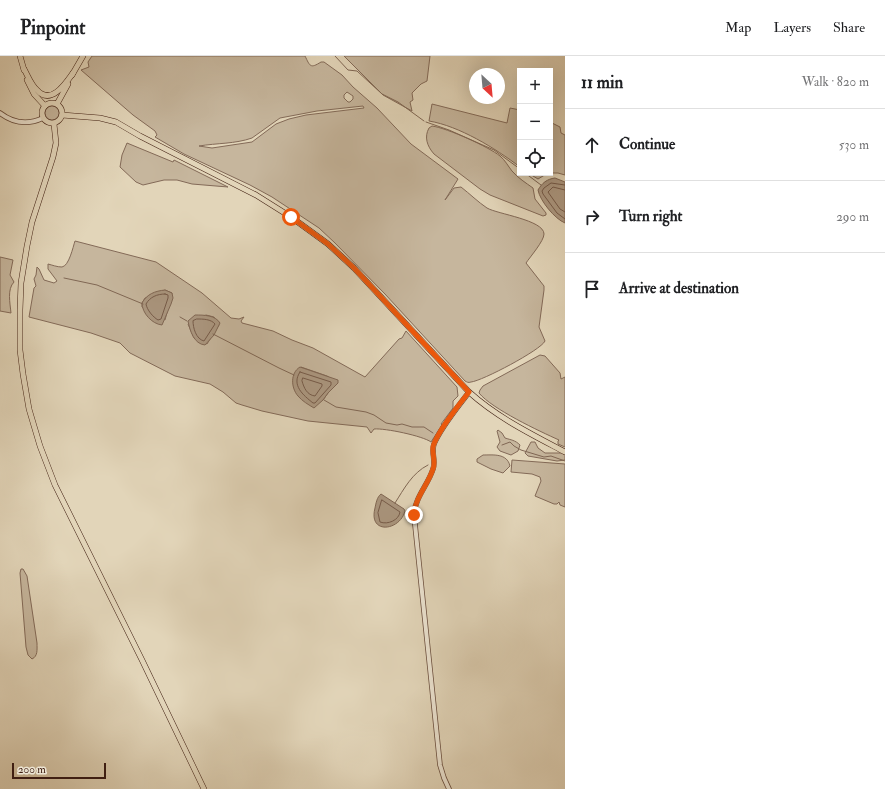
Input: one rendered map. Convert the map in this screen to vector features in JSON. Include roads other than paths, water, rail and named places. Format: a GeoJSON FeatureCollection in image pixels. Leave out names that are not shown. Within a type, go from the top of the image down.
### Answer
{"type":"FeatureCollection","features":[{"type":"Feature","properties":{"kind":"main road"},"geometry":{"type":"LineString","coordinates":[[20,56],[31,89],[45,106]]}},
{"type":"Feature","properties":{"kind":"main road"},"geometry":{"type":"LineString","coordinates":[[57,104],[83,56]]}},
{"type":"Feature","properties":{"kind":"main road"},"geometry":{"type":"LineString","coordinates":[[24,69],[35,89],[40,93],[50,95],[58,91],[73,73]]}},
{"type":"Feature","properties":{"kind":"main road"},"geometry":{"type":"LineString","coordinates":[[51,103],[57,104],[62,110],[62,115],[59,121],[54,124],[46,122],[42,113],[45,106],[51,103]]}},
{"type":"Feature","properties":{"kind":"main road"},"geometry":{"type":"LineString","coordinates":[[62,115],[111,120],[256,195],[291,217],[328,244],[354,268],[469,392],[485,406],[509,423],[565,452]]}},
{"type":"Feature","properties":{"kind":"main road"},"geometry":{"type":"LineString","coordinates":[[54,124],[56,143],[31,228],[24,258],[21,290],[19,323],[20,350],[29,409],[40,446],[55,485],[204,789]]}},
{"type":"Feature","properties":{"kind":"street"},"geometry":{"type":"LineString","coordinates":[[0,113],[9,119],[22,122],[31,122],[43,118]]}},
{"type":"Feature","properties":{"kind":"street"},"geometry":{"type":"LineString","coordinates":[[449,789],[440,765],[414,515],[417,500],[434,469],[434,444],[469,392]]}},
{"type":"Feature","properties":{"kind":"water"},"geometry":{"type":"Polygon","coordinates":[[[555,178],[565,182],[565,223],[557,218],[548,209],[538,190],[545,182],[555,178]]]}},
{"type":"Feature","properties":{"kind":"water"},"geometry":{"type":"Polygon","coordinates":[[[165,290],[172,293],[173,298],[162,325],[155,323],[148,317],[142,307],[142,303],[146,297],[158,291],[165,290]]]}},
{"type":"Feature","properties":{"kind":"water"},"geometry":{"type":"Polygon","coordinates":[[[195,315],[206,315],[215,318],[220,323],[214,335],[205,345],[195,340],[190,329],[188,321],[195,315]]]}},
{"type":"Feature","properties":{"kind":"water"},"geometry":{"type":"Polygon","coordinates":[[[300,367],[338,380],[338,383],[314,408],[300,398],[294,389],[294,373],[300,367]]]}},
{"type":"Feature","properties":{"kind":"water"},"geometry":{"type":"Polygon","coordinates":[[[381,494],[405,511],[402,518],[391,526],[380,526],[376,523],[374,517],[376,502],[381,494]]]}},
{"type":"Feature","properties":{"kind":"waterway"},"geometry":{"type":"LineString","coordinates":[[335,56],[348,70],[357,71],[382,94],[398,102],[424,121]]}},
{"type":"Feature","properties":{"kind":"waterway"},"geometry":{"type":"LineString","coordinates":[[426,122],[449,130],[494,150],[517,167]]}},
{"type":"Feature","properties":{"kind":"waterway"},"geometry":{"type":"LineString","coordinates":[[529,176],[541,185]]}},
{"type":"Feature","properties":{"kind":"waterway"},"geometry":{"type":"LineString","coordinates":[[64,278],[97,285],[143,304]]}},
{"type":"Feature","properties":{"kind":"waterway"},"geometry":{"type":"LineString","coordinates":[[180,317],[187,321]]}},
{"type":"Feature","properties":{"kind":"waterway"},"geometry":{"type":"LineString","coordinates":[[213,334],[294,375]]}},
{"type":"Feature","properties":{"kind":"waterway"},"geometry":{"type":"LineString","coordinates":[[324,400],[336,407],[366,412],[374,415],[386,423],[397,425],[402,424],[412,427],[424,427],[433,433]]}},
{"type":"Feature","properties":{"kind":"waterway"},"geometry":{"type":"LineString","coordinates":[[502,445],[510,442],[521,450],[544,457],[551,456],[565,461]]}},
{"type":"Feature","properties":{"kind":"waterway"},"geometry":{"type":"LineString","coordinates":[[395,503],[417,472],[428,465]]}}]}
